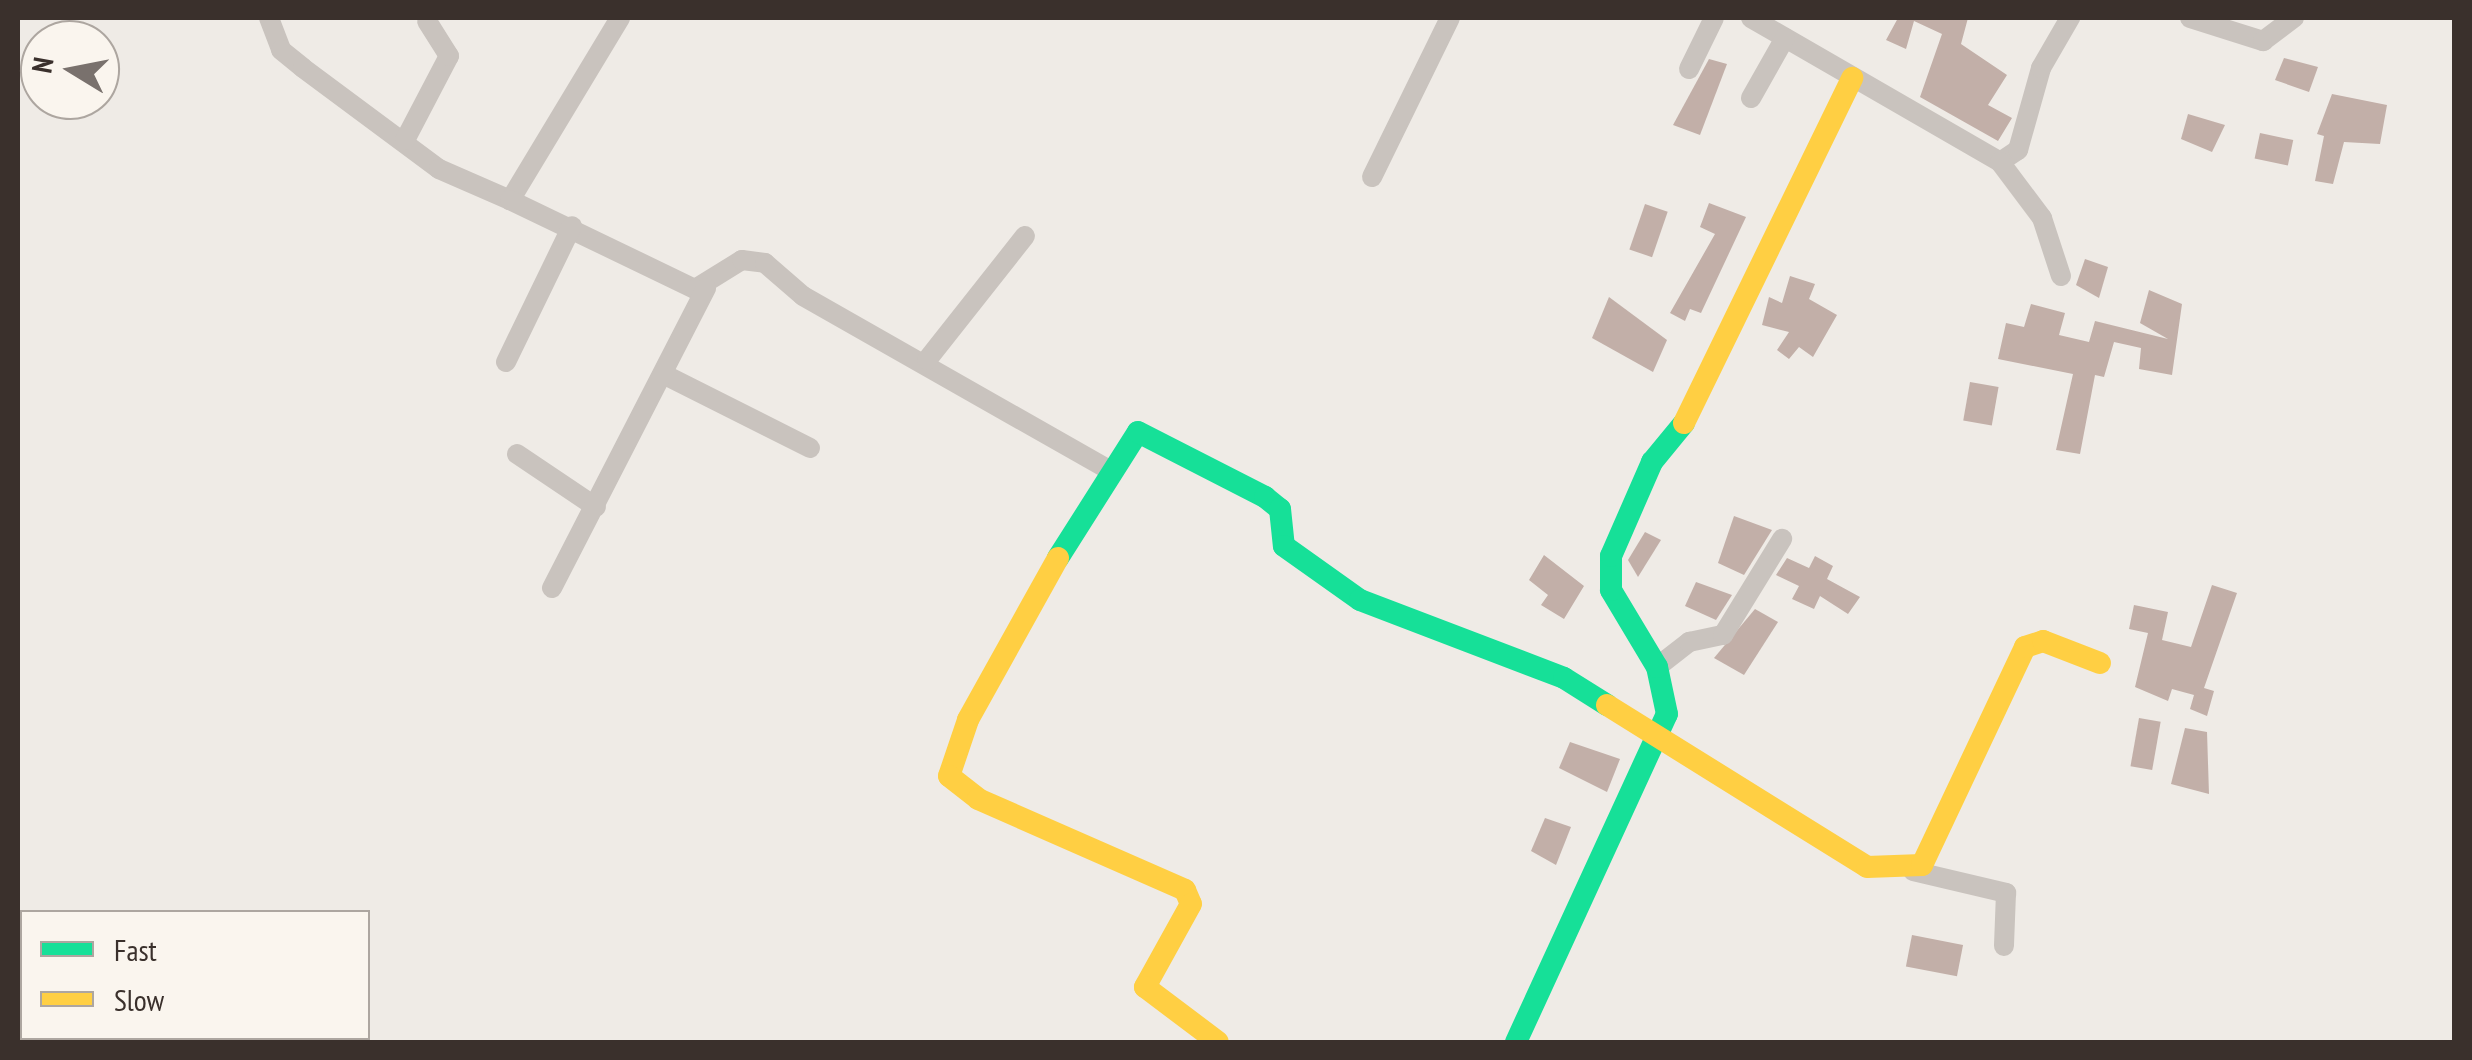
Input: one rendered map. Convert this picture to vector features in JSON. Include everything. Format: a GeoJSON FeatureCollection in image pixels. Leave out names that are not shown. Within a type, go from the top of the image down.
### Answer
{"type":"FeatureCollection","features":[{"type":"Feature","properties":{"kind":"street"},"geometry":{"type":"LineString","coordinates":[[269,18],[281,50],[439,169],[706,288]]}},
{"type":"Feature","properties":{"kind":"street"},"geometry":{"type":"LineString","coordinates":[[510,200],[620,18]]}},
{"type":"Feature","properties":{"kind":"street"},"geometry":{"type":"LineString","coordinates":[[1372,177],[1450,18]]}},
{"type":"Feature","properties":{"kind":"street"},"geometry":{"type":"LineString","coordinates":[[1689,69],[1714,18]]}},
{"type":"Feature","properties":{"kind":"street"},"geometry":{"type":"LineString","coordinates":[[1751,18],[2000,162],[2042,218],[2061,276]]}},
{"type":"Feature","properties":{"kind":"street"},"geometry":{"type":"LineString","coordinates":[[2000,162],[2018,150],[2041,68],[2070,18]]}},
{"type":"Feature","properties":{"kind":"street"},"geometry":{"type":"LineString","coordinates":[[2190,18],[2263,40],[2294,18]]}},
{"type":"Feature","properties":{"kind":"street"},"geometry":{"type":"LineString","coordinates":[[405,140],[449,56],[427,21]]}},
{"type":"Feature","properties":{"kind":"street"},"geometry":{"type":"LineString","coordinates":[[1750,98],[1785,38]]}},
{"type":"Feature","properties":{"kind":"street"},"geometry":{"type":"LineString","coordinates":[[1516,1042],[1659,738],[1668,700],[1658,667],[1611,590],[1611,556],[1652,462],[1702,401],[1852,78]]}},
{"type":"Feature","properties":{"kind":"street"},"geometry":{"type":"LineString","coordinates":[[506,362],[572,226]]}},
{"type":"Feature","properties":{"kind":"street"},"geometry":{"type":"LineString","coordinates":[[927,360],[1024,236]]}},
{"type":"Feature","properties":{"kind":"street"},"geometry":{"type":"LineString","coordinates":[[552,588],[666,376],[706,288],[755,259],[803,296],[927,360],[1107,469]]}},
{"type":"Feature","properties":{"kind":"street"},"geometry":{"type":"LineString","coordinates":[[666,376],[810,448]]}},
{"type":"Feature","properties":{"kind":"street"},"geometry":{"type":"LineString","coordinates":[[1218,1042],[1145,987],[1191,904],[1185,890],[978,799],[950,776],[968,720],[1107,469],[1130,436],[1163,437],[1265,496],[1280,509],[1284,546],[1360,600],[1564,678],[1659,738],[1751,787],[1845,858],[2006,893],[2004,946]]}},
{"type":"Feature","properties":{"kind":"street"},"geometry":{"type":"LineString","coordinates":[[517,454],[596,507]]}},
{"type":"Feature","properties":{"kind":"street"},"geometry":{"type":"LineString","coordinates":[[1658,667],[1689,642],[1723,635],[1782,539]]}},
{"type":"Feature","properties":{"kind":"street"},"geometry":{"type":"LineString","coordinates":[[1913,871],[1934,846],[2025,647],[2043,641],[2100,662]]}},
{"type":"Feature","properties":{"kind":"building"},"geometry":{"type":"Polygon","coordinates":[[[1898,18],[1968,18],[1961,44],[2007,75],[1988,105],[2012,118],[1998,141],[1920,97],[1942,34],[1914,21],[1906,49],[1886,40],[1898,18]]]}},
{"type":"Feature","properties":{"kind":"building"},"geometry":{"type":"Polygon","coordinates":[[[2284,58],[2318,67],[2309,92],[2275,80],[2284,58]]]}},
{"type":"Feature","properties":{"kind":"building"},"geometry":{"type":"Polygon","coordinates":[[[1709,59],[1727,64],[1700,135],[1673,125],[1709,59]]]}},
{"type":"Feature","properties":{"kind":"building"},"geometry":{"type":"Polygon","coordinates":[[[2332,94],[2387,105],[2380,144],[2344,142],[2333,184],[2315,181],[2324,136],[2317,134],[2332,94]]]}},
{"type":"Feature","properties":{"kind":"building"},"geometry":{"type":"Polygon","coordinates":[[[2188,114],[2225,125],[2212,152],[2181,139],[2188,114]]]}},
{"type":"Feature","properties":{"kind":"building"},"geometry":{"type":"Polygon","coordinates":[[[2260,133],[2293,140],[2288,166],[2255,158],[2260,133]]]}},
{"type":"Feature","properties":{"kind":"building"},"geometry":{"type":"Polygon","coordinates":[[[1709,203],[1746,217],[1701,313],[1690,309],[1685,321],[1670,313],[1715,234],[1700,227],[1709,203]]]}},
{"type":"Feature","properties":{"kind":"building"},"geometry":{"type":"Polygon","coordinates":[[[1645,204],[1668,212],[1652,257],[1629,249],[1645,204]]]}},
{"type":"Feature","properties":{"kind":"building"},"geometry":{"type":"Polygon","coordinates":[[[2085,259],[2108,267],[2099,298],[2076,285],[2085,259]]]}},
{"type":"Feature","properties":{"kind":"building"},"geometry":{"type":"Polygon","coordinates":[[[1790,276],[1815,284],[1809,299],[1837,315],[1813,357],[1799,347],[1789,359],[1777,350],[1789,332],[1762,325],[1769,297],[1782,303],[1790,276]]]}},
{"type":"Feature","properties":{"kind":"building"},"geometry":{"type":"Polygon","coordinates":[[[2149,290],[2182,304],[2172,375],[2139,369],[2141,348],[2114,342],[2104,377],[2095,375],[2080,454],[2056,450],[2073,374],[1998,359],[2006,323],[2024,327],[2031,304],[2065,313],[2059,335],[2089,342],[2095,321],[2168,339],[2140,323],[2149,290]]]}},
{"type":"Feature","properties":{"kind":"building"},"geometry":{"type":"Polygon","coordinates":[[[1609,297],[1667,340],[1653,372],[1592,338],[1609,297]]]}},
{"type":"Feature","properties":{"kind":"building"},"geometry":{"type":"Polygon","coordinates":[[[1970,382],[1999,387],[1992,425],[1963,420],[1970,382]]]}},
{"type":"Feature","properties":{"kind":"building"},"geometry":{"type":"Polygon","coordinates":[[[1734,516],[1772,530],[1744,575],[1718,563],[1734,516]]]}},
{"type":"Feature","properties":{"kind":"building"},"geometry":{"type":"Polygon","coordinates":[[[1645,532],[1661,540],[1638,577],[1628,560],[1645,532]]]}},
{"type":"Feature","properties":{"kind":"building"},"geometry":{"type":"Polygon","coordinates":[[[1544,555],[1584,586],[1564,619],[1541,605],[1548,595],[1529,580],[1544,555]]]}},
{"type":"Feature","properties":{"kind":"building"},"geometry":{"type":"Polygon","coordinates":[[[1815,556],[1833,566],[1827,579],[1860,597],[1848,614],[1820,596],[1814,609],[1792,599],[1799,586],[1776,575],[1787,558],[1809,568],[1815,556]]]}},
{"type":"Feature","properties":{"kind":"building"},"geometry":{"type":"Polygon","coordinates":[[[1696,582],[1732,595],[1716,620],[1685,606],[1696,582]]]}},
{"type":"Feature","properties":{"kind":"building"},"geometry":{"type":"Polygon","coordinates":[[[2212,585],[2237,593],[2204,688],[2214,691],[2207,716],[2190,709],[2194,695],[2172,689],[2168,701],[2135,687],[2148,633],[2129,629],[2134,605],[2168,612],[2162,640],[2191,647],[2212,585]]]}},
{"type":"Feature","properties":{"kind":"building"},"geometry":{"type":"Polygon","coordinates":[[[1755,609],[1778,622],[1744,675],[1714,658],[1755,609]]]}},
{"type":"Feature","properties":{"kind":"building"},"geometry":{"type":"Polygon","coordinates":[[[2139,718],[2161,722],[2152,770],[2130,766],[2139,718]]]}},
{"type":"Feature","properties":{"kind":"building"},"geometry":{"type":"Polygon","coordinates":[[[2185,728],[2207,732],[2209,794],[2171,784],[2185,728]]]}},
{"type":"Feature","properties":{"kind":"building"},"geometry":{"type":"Polygon","coordinates":[[[1570,742],[1620,759],[1607,792],[1559,768],[1570,742]]]}},
{"type":"Feature","properties":{"kind":"building"},"geometry":{"type":"Polygon","coordinates":[[[1545,818],[1571,827],[1556,865],[1531,851],[1545,818]]]}},
{"type":"Feature","properties":{"kind":"building"},"geometry":{"type":"Polygon","coordinates":[[[1912,935],[1963,945],[1957,976],[1906,966],[1912,935]]]}},
{"type":"Feature","properties":{"kind":"traffic: fast"},"geometry":{"type":"LineString","coordinates":[[1516,1042],[1667,714],[1657,667],[1611,590],[1611,556],[1652,462],[1684,423]]}},
{"type":"Feature","properties":{"kind":"traffic: fast"},"geometry":{"type":"LineString","coordinates":[[1058,558],[1138,432],[1265,497],[1280,509],[1284,546],[1360,600],[1564,678],[1607,705]]}},
{"type":"Feature","properties":{"kind":"traffic: slow"},"geometry":{"type":"LineString","coordinates":[[1684,423],[1852,78]]}},
{"type":"Feature","properties":{"kind":"traffic: slow"},"geometry":{"type":"LineString","coordinates":[[1058,558],[968,720],[949,776],[978,799],[1185,890],[1191,904],[1145,987],[1218,1042]]}},
{"type":"Feature","properties":{"kind":"traffic: slow"},"geometry":{"type":"LineString","coordinates":[[1607,705],[1867,867],[1922,865],[2025,647],[2043,641],[2100,663]]}}]}
